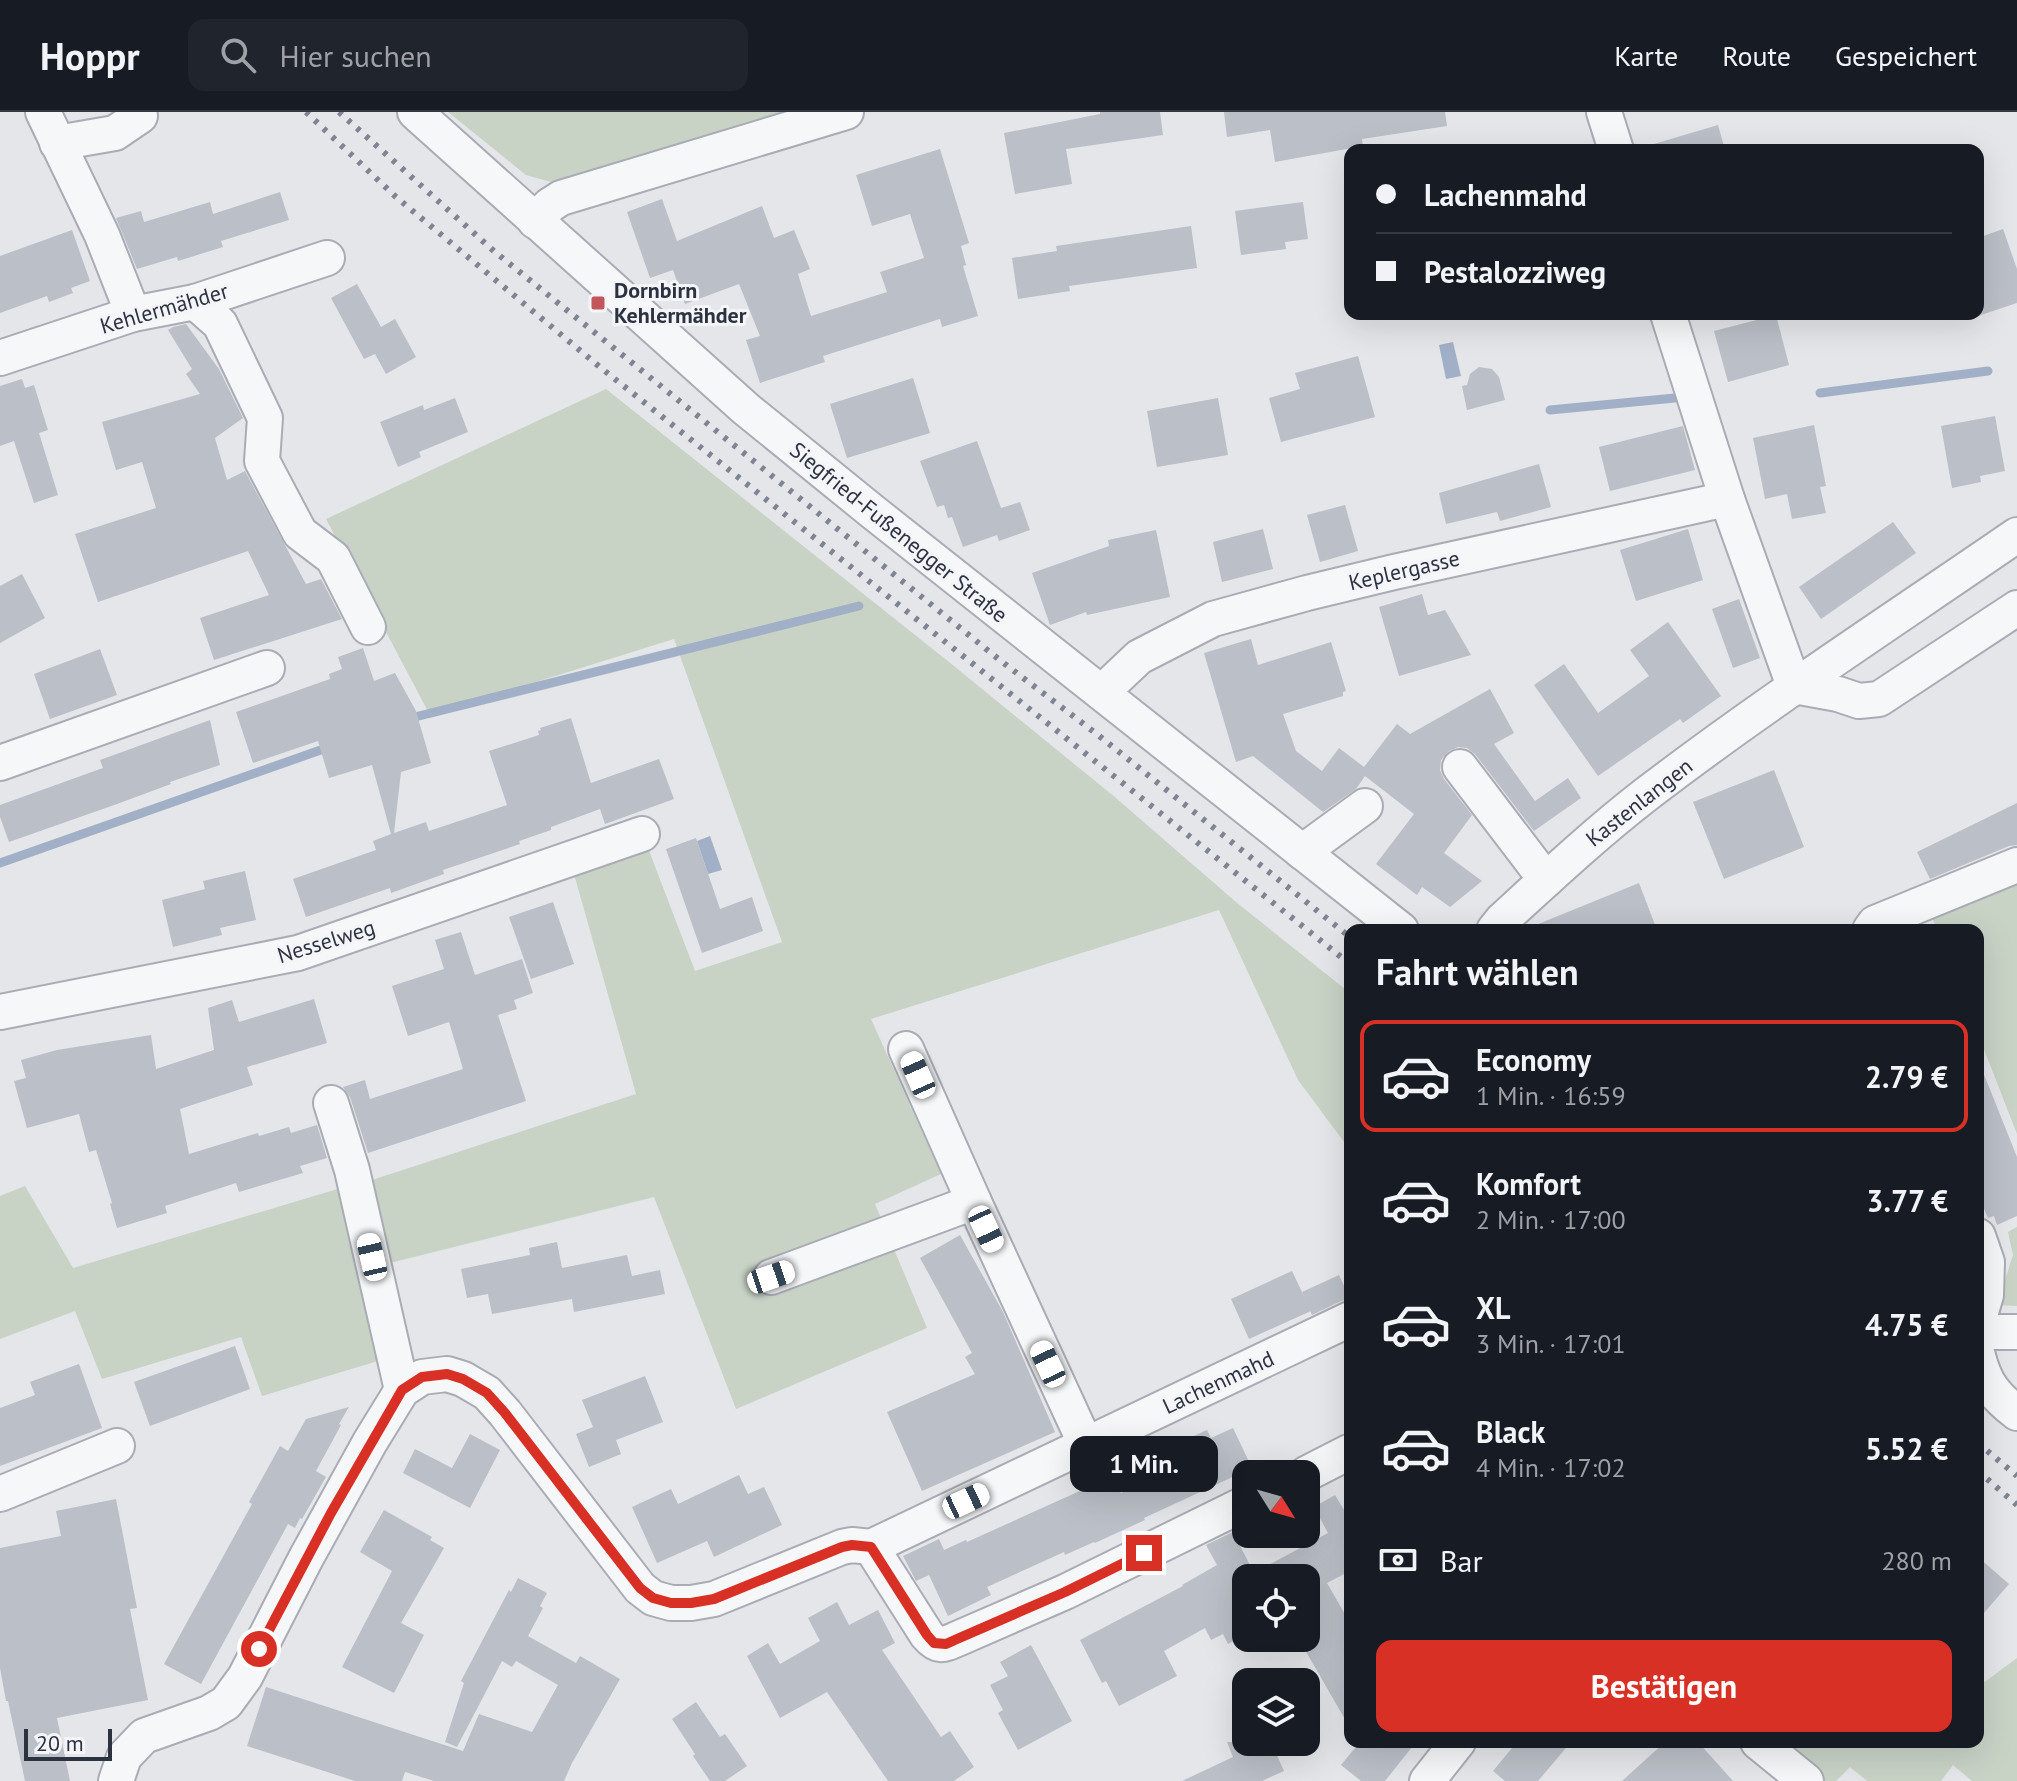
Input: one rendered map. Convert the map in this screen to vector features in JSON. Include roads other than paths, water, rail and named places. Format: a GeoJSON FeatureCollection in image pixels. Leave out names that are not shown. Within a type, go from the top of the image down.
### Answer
{"type":"FeatureCollection","features":[{"type":"Feature","properties":{"kind":"street"},"geometry":{"type":"LineString","coordinates":[[43,112],[102,235],[133,314]]}},
{"type":"Feature","properties":{"kind":"street","name":"Siegfried-Fußenegger Straße"},"geometry":{"type":"LineString","coordinates":[[415,112],[746,409],[1393,924]]}},
{"type":"Feature","properties":{"kind":"street"},"geometry":{"type":"LineString","coordinates":[[535,221],[561,198],[846,112]]}},
{"type":"Feature","properties":{"kind":"street"},"geometry":{"type":"LineString","coordinates":[[1604,112],[1614,144]]}},
{"type":"Feature","properties":{"kind":"street"},"geometry":{"type":"LineString","coordinates":[[57,143],[115,133],[140,116]]}},
{"type":"Feature","properties":{"kind":"street","name":"Kehlermähder"},"geometry":{"type":"LineString","coordinates":[[0,358],[133,314],[195,302],[327,258]]}},
{"type":"Feature","properties":{"kind":"street"},"geometry":{"type":"LineString","coordinates":[[195,302],[220,324],[265,418],[262,461],[300,533],[333,558],[368,627]]}},
{"type":"Feature","properties":{"kind":"street"},"geometry":{"type":"LineString","coordinates":[[1670,320],[1727,499],[1794,686],[1859,701],[1879,699],[2017,608]]}},
{"type":"Feature","properties":{"kind":"street","name":"Keplergasse"},"geometry":{"type":"LineString","coordinates":[[1102,692],[1139,657],[1213,619],[1394,572],[1727,499]]}},
{"type":"Feature","properties":{"kind":"street","name":"Kastenlangen"},"geometry":{"type":"LineString","coordinates":[[1499,924],[1642,797],[1794,686],[2017,535]]}},
{"type":"Feature","properties":{"kind":"street"},"geometry":{"type":"LineString","coordinates":[[0,763],[267,668]]}},
{"type":"Feature","properties":{"kind":"street"},"geometry":{"type":"LineString","coordinates":[[1460,767],[1546,880]]}},
{"type":"Feature","properties":{"kind":"street"},"geometry":{"type":"LineString","coordinates":[[1302,852],[1365,806]]}},
{"type":"Feature","properties":{"kind":"street","name":"Nesselweg"},"geometry":{"type":"LineString","coordinates":[[0,1012],[298,953],[642,834]]}},
{"type":"Feature","properties":{"kind":"street"},"geometry":{"type":"LineString","coordinates":[[1874,924],[2017,865]]}},
{"type":"Feature","properties":{"kind":"street"},"geometry":{"type":"LineString","coordinates":[[906,1049],[1086,1445]]}},
{"type":"Feature","properties":{"kind":"street"},"geometry":{"type":"LineString","coordinates":[[116,1781],[124,1757],[144,1736],[209,1713],[226,1703],[245,1677],[312,1547],[402,1390],[352,1170],[331,1103]]}},
{"type":"Feature","properties":{"kind":"street"},"geometry":{"type":"LineString","coordinates":[[771,1277],[974,1202]]}},
{"type":"Feature","properties":{"kind":"street"},"geometry":{"type":"LineString","coordinates":[[1984,1253],[1987,1262],[1984,1302]]}},
{"type":"Feature","properties":{"kind":"street","name":"Lachenmahd"},"geometry":{"type":"LineString","coordinates":[[402,1390],[422,1377],[447,1374],[487,1393],[640,1588],[653,1598],[671,1603],[691,1603],[714,1599],[842,1547],[871,1547],[1344,1322]]}},
{"type":"Feature","properties":{"kind":"street"},"geometry":{"type":"LineString","coordinates":[[1984,1332],[2017,1332]]}},
{"type":"Feature","properties":{"kind":"street"},"geometry":{"type":"LineString","coordinates":[[1984,1375],[1996,1397],[2017,1413]]}},
{"type":"Feature","properties":{"kind":"street"},"geometry":{"type":"LineString","coordinates":[[0,1494],[117,1446]]}},
{"type":"Feature","properties":{"kind":"street"},"geometry":{"type":"LineString","coordinates":[[1320,1467],[1344,1455]]}},
{"type":"Feature","properties":{"kind":"street"},"geometry":{"type":"LineString","coordinates":[[871,1547],[927,1635],[940,1645],[1065,1592],[1232,1510]]}},
{"type":"Feature","properties":{"kind":"street"},"geometry":{"type":"LineString","coordinates":[[1765,1748],[1806,1781]]}},
{"type":"Feature","properties":{"kind":"water"},"geometry":{"type":"Polygon","coordinates":[[[1453,342],[1461,376],[1446,379],[1439,345],[1453,342]]]}},
{"type":"Feature","properties":{"kind":"water"},"geometry":{"type":"Polygon","coordinates":[[[710,836],[722,870],[708,874],[697,841],[710,836]]]}},
{"type":"Feature","properties":{"kind":"waterway"},"geometry":{"type":"LineString","coordinates":[[1820,393],[1988,371]]}},
{"type":"Feature","properties":{"kind":"waterway"},"geometry":{"type":"LineString","coordinates":[[1550,410],[1675,398]]}},
{"type":"Feature","properties":{"kind":"waterway"},"geometry":{"type":"LineString","coordinates":[[407,719],[859,606]]}},
{"type":"Feature","properties":{"kind":"waterway"},"geometry":{"type":"LineString","coordinates":[[0,863],[332,746]]}},
{"type":"Feature","properties":{"kind":"railway"},"geometry":{"type":"LineString","coordinates":[[306,112],[396,197],[601,368],[1344,959]]}},
{"type":"Feature","properties":{"kind":"railway"},"geometry":{"type":"LineString","coordinates":[[339,112],[495,252],[1001,661],[1344,932]]}},
{"type":"Feature","properties":{"kind":"railway"},"geometry":{"type":"LineString","coordinates":[[1984,1448],[2017,1476]]}},
{"type":"Feature","properties":{"kind":"railway"},"geometry":{"type":"LineString","coordinates":[[1984,1476],[2017,1505]]}},
{"type":"Feature","properties":{"kind":"place","name":"Dornbirn Kehlermähder"},"geometry":{"type":"Point","coordinates":[598,303]}}]}
